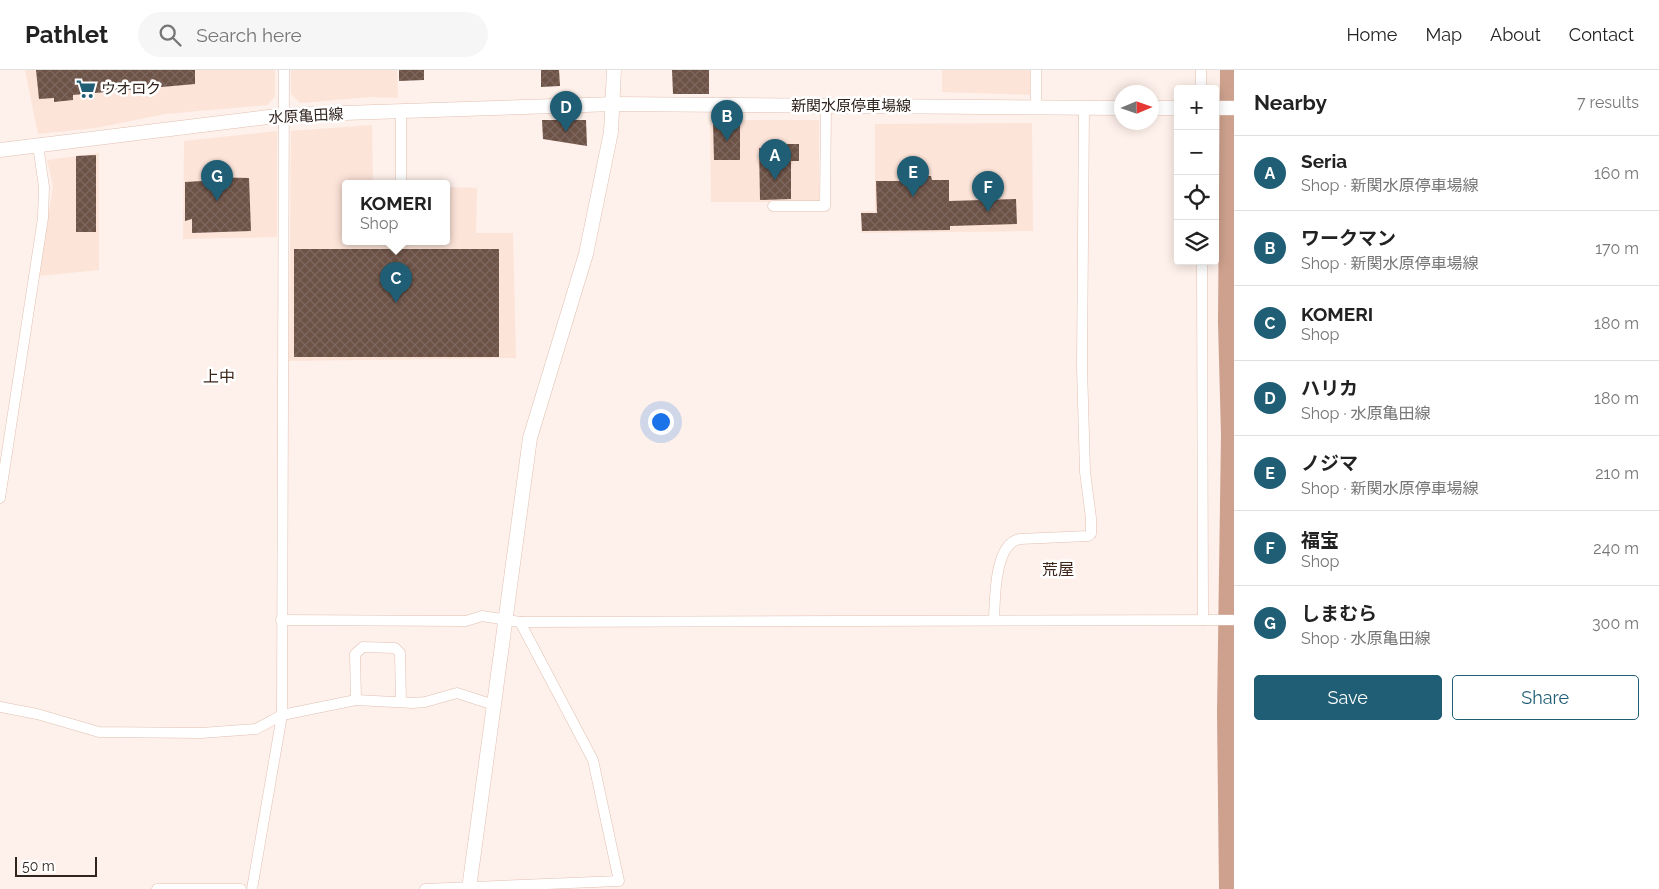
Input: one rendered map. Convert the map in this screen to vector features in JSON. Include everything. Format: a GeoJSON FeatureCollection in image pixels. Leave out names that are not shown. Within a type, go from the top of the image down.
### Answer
{"type":"FeatureCollection","features":[{"type":"Feature","properties":{"kind":"main road"},"geometry":{"type":"LineString","coordinates":[[469,888],[530,438],[586,254],[612,132],[614,70]]}},
{"type":"Feature","properties":{"kind":"main road","name":"水原亀田線"},"geometry":{"type":"LineString","coordinates":[[0,150],[284,115],[614,104]]}},
{"type":"Feature","properties":{"kind":"main road","name":"新関水原停車場線"},"geometry":{"type":"LineString","coordinates":[[614,104],[1114,108]]}},
{"type":"Feature","properties":{"kind":"main road"},"geometry":{"type":"LineString","coordinates":[[1159,108],[1174,108]]}},
{"type":"Feature","properties":{"kind":"main road"},"geometry":{"type":"LineString","coordinates":[[1219,108],[1234,108]]}},
{"type":"Feature","properties":{"kind":"street"},"geometry":{"type":"LineString","coordinates":[[252,889],[282,715],[284,70]]}},
{"type":"Feature","properties":{"kind":"street"},"geometry":{"type":"LineString","coordinates":[[1036,70],[1036,108]]}},
{"type":"Feature","properties":{"kind":"street"},"geometry":{"type":"LineString","coordinates":[[1202,70],[1202,85]]}},
{"type":"Feature","properties":{"kind":"street"},"geometry":{"type":"LineString","coordinates":[[773,206],[825,206],[826,106]]}},
{"type":"Feature","properties":{"kind":"street"},"geometry":{"type":"LineString","coordinates":[[994,620],[997,571],[1012,542],[1020,539],[1091,534],[1092,518],[1085,472],[1082,367],[1084,108]]}},
{"type":"Feature","properties":{"kind":"street"},"geometry":{"type":"LineString","coordinates":[[401,112],[401,180]]}},
{"type":"Feature","properties":{"kind":"street"},"geometry":{"type":"LineString","coordinates":[[0,498],[43,218],[44,187],[38,145]]}},
{"type":"Feature","properties":{"kind":"street"},"geometry":{"type":"LineString","coordinates":[[1202,265],[1205,620]]}},
{"type":"Feature","properties":{"kind":"street"},"geometry":{"type":"LineString","coordinates":[[281,620],[466,621],[482,616],[520,622],[1234,620]]}},
{"type":"Feature","properties":{"kind":"street"},"geometry":{"type":"LineString","coordinates":[[425,889],[620,881],[593,760],[520,622]]}},
{"type":"Feature","properties":{"kind":"street"},"geometry":{"type":"LineString","coordinates":[[356,700],[355,654],[363,648],[396,648],[400,653],[401,702]]}},
{"type":"Feature","properties":{"kind":"street"},"geometry":{"type":"LineString","coordinates":[[0,708],[37,714],[99,732],[201,733],[256,729],[282,715],[356,700],[425,702],[457,693],[494,705]]}},
{"type":"Feature","properties":{"kind":"street"},"geometry":{"type":"LineString","coordinates":[[157,889],[241,889]]}},
{"type":"Feature","properties":{"kind":"shaded area"},"geometry":{"type":"Polygon","coordinates":[[[25,70],[275,70],[275,96],[268,105],[165,114],[96,128],[38,134],[25,70]]]}},
{"type":"Feature","properties":{"kind":"shaded area"},"geometry":{"type":"Polygon","coordinates":[[[291,70],[397,70],[398,98],[371,97],[300,103],[291,94],[291,70]]]}},
{"type":"Feature","properties":{"kind":"shaded area"},"geometry":{"type":"Polygon","coordinates":[[[942,70],[1030,70],[1030,95],[942,92],[942,70]]]}},
{"type":"Feature","properties":{"kind":"shaded area"},"geometry":{"type":"Polygon","coordinates":[[[710,120],[819,120],[819,202],[711,202],[710,120]]]}},
{"type":"Feature","properties":{"kind":"shaded area"},"geometry":{"type":"Polygon","coordinates":[[[1032,123],[1033,231],[861,233],[861,211],[875,211],[875,124],[1032,123]]]}},
{"type":"Feature","properties":{"kind":"shaded area"},"geometry":{"type":"Polygon","coordinates":[[[372,125],[373,180],[342,180],[342,245],[450,245],[450,187],[477,188],[476,233],[513,233],[516,358],[289,361],[291,131],[372,125]]]}},
{"type":"Feature","properties":{"kind":"shaded area"},"geometry":{"type":"Polygon","coordinates":[[[277,131],[277,237],[183,239],[184,141],[277,131]]]}},
{"type":"Feature","properties":{"kind":"shaded area"},"geometry":{"type":"Polygon","coordinates":[[[99,153],[99,270],[39,276],[53,186],[47,160],[99,153]]]}},
{"type":"Feature","properties":{"kind":"building","name":"ウオロク"},"geometry":{"type":"Polygon","coordinates":[[[36,70],[195,70],[195,84],[73,95],[73,100],[54,102],[54,98],[39,99],[36,70]]]}},
{"type":"Feature","properties":{"kind":"building"},"geometry":{"type":"Polygon","coordinates":[[[399,70],[424,70],[424,80],[399,81],[399,70]]]}},
{"type":"Feature","properties":{"kind":"building"},"geometry":{"type":"Polygon","coordinates":[[[541,70],[559,70],[560,86],[541,87],[541,70]]]}},
{"type":"Feature","properties":{"kind":"building"},"geometry":{"type":"Polygon","coordinates":[[[672,70],[709,70],[709,94],[673,94],[672,70]]]}},
{"type":"Feature","properties":{"kind":"building"},"geometry":{"type":"Polygon","coordinates":[[[542,120],[586,120],[587,146],[543,139],[542,120]]]}},
{"type":"Feature","properties":{"kind":"building"},"geometry":{"type":"Polygon","coordinates":[[[740,121],[740,160],[714,160],[713,122],[740,121]]]}},
{"type":"Feature","properties":{"kind":"building"},"geometry":{"type":"Polygon","coordinates":[[[787,144],[799,144],[799,161],[791,161],[791,199],[760,200],[759,148],[787,148],[787,144]]]}},
{"type":"Feature","properties":{"kind":"building"},"geometry":{"type":"Polygon","coordinates":[[[96,155],[96,232],[76,232],[76,156],[96,155]]]}},
{"type":"Feature","properties":{"kind":"building"},"geometry":{"type":"Polygon","coordinates":[[[912,176],[931,176],[932,180],[949,180],[949,201],[1016,199],[1017,224],[950,226],[950,230],[862,231],[861,213],[877,213],[876,181],[912,181],[912,176]]]}},
{"type":"Feature","properties":{"kind":"building"},"geometry":{"type":"Polygon","coordinates":[[[206,177],[249,178],[251,231],[192,233],[192,219],[185,221],[185,182],[202,181],[206,177]]]}},
{"type":"Feature","properties":{"kind":"building"},"geometry":{"type":"Polygon","coordinates":[[[294,249],[499,249],[499,357],[294,357],[294,249]]]}},
{"type":"Feature","properties":{"kind":"waterway"},"geometry":{"type":"LineString","coordinates":[[1229,889],[1227,713],[1231,435],[1228,322],[1230,70]]}},
{"type":"Feature","properties":{"kind":"waterway"},"geometry":{"type":"LineString","coordinates":[[1229,155],[1234,155]]}},
{"type":"Feature","properties":{"kind":"place","name":"ウオロク"},"geometry":{"type":"Point","coordinates":[86,89]}},
{"type":"Feature","properties":{"kind":"place","name":"ハリカ"},"geometry":{"type":"Point","coordinates":[566,132]}},
{"type":"Feature","properties":{"kind":"place","name":"ワークマン"},"geometry":{"type":"Point","coordinates":[727,141]}},
{"type":"Feature","properties":{"kind":"place","name":"Seria"},"geometry":{"type":"Point","coordinates":[775,180]}},
{"type":"Feature","properties":{"kind":"place","name":"ノジマ"},"geometry":{"type":"Point","coordinates":[913,197]}},
{"type":"Feature","properties":{"kind":"place","name":"しまむら"},"geometry":{"type":"Point","coordinates":[217,201]}},
{"type":"Feature","properties":{"kind":"place","name":"福宝"},"geometry":{"type":"Point","coordinates":[988,212]}},
{"type":"Feature","properties":{"kind":"place","name":"KOMERI"},"geometry":{"type":"Point","coordinates":[396,303]}},
{"type":"Feature","properties":{"kind":"district","name":"上中"},"geometry":{"type":"Point","coordinates":[219,376]}},
{"type":"Feature","properties":{"kind":"district","name":"荒屋"},"geometry":{"type":"Point","coordinates":[1058,569]}}]}
